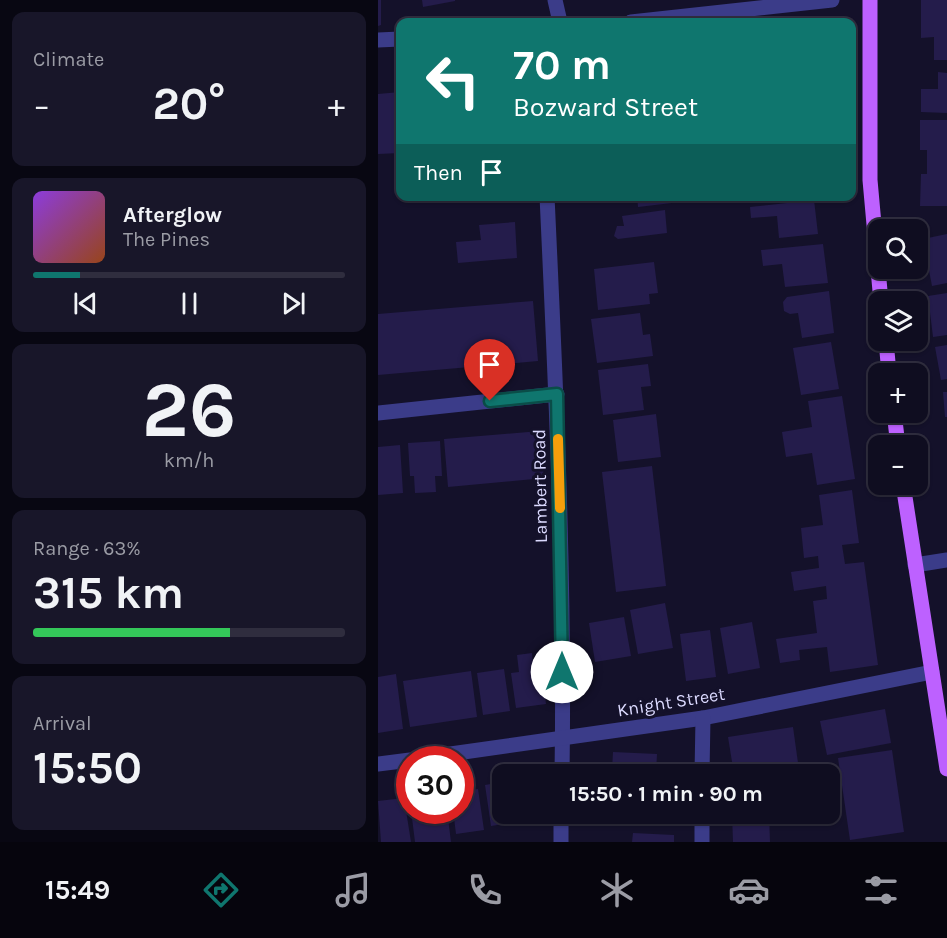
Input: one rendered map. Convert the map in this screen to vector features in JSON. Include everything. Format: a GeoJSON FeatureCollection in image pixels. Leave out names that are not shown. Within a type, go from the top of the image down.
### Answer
{"type":"FeatureCollection","features":[{"type":"Feature","properties":{"kind":"main road"},"geometry":{"type":"LineString","coordinates":[[870,0],[870,180],[880,291]]}},
{"type":"Feature","properties":{"kind":"main road"},"geometry":{"type":"LineString","coordinates":[[905,495],[947,769]]}},
{"type":"Feature","properties":{"kind":"street"},"geometry":{"type":"LineString","coordinates":[[555,0],[559,18]]}},
{"type":"Feature","properties":{"kind":"street"},"geometry":{"type":"LineString","coordinates":[[668,18],[832,0]]}},
{"type":"Feature","properties":{"kind":"street"},"geometry":{"type":"LineString","coordinates":[[378,40],[396,39]]}},
{"type":"Feature","properties":{"kind":"street","name":"Lambert Road"},"geometry":{"type":"LineString","coordinates":[[547,201],[557,394],[562,764]]}},
{"type":"Feature","properties":{"kind":"street"},"geometry":{"type":"LineString","coordinates":[[378,413],[557,394]]}},
{"type":"Feature","properties":{"kind":"street"},"geometry":{"type":"LineString","coordinates":[[915,565],[947,560]]}},
{"type":"Feature","properties":{"kind":"street","name":"Knight Street"},"geometry":{"type":"LineString","coordinates":[[474,751],[703,718],[932,672]]}},
{"type":"Feature","properties":{"kind":"street"},"geometry":{"type":"LineString","coordinates":[[702,764],[703,718]]}},
{"type":"Feature","properties":{"kind":"street"},"geometry":{"type":"LineString","coordinates":[[378,764],[396,762]]}},
{"type":"Feature","properties":{"kind":"street"},"geometry":{"type":"LineString","coordinates":[[561,824],[561,842]]}},
{"type":"Feature","properties":{"kind":"street"},"geometry":{"type":"LineString","coordinates":[[702,824],[702,842]]}},
{"type":"Feature","properties":{"kind":"building"},"geometry":{"type":"Polygon","coordinates":[[[378,0],[381,0],[381,25],[378,26],[378,0]]]}},
{"type":"Feature","properties":{"kind":"building"},"geometry":{"type":"Polygon","coordinates":[[[422,0],[455,0],[455,1],[423,7],[422,0]]]}},
{"type":"Feature","properties":{"kind":"building"},"geometry":{"type":"Polygon","coordinates":[[[921,0],[947,0],[947,60],[934,60],[934,37],[921,38],[921,0]]]}},
{"type":"Feature","properties":{"kind":"building"},"geometry":{"type":"Polygon","coordinates":[[[938,72],[947,73],[947,113],[921,112],[921,89],[938,89],[938,72]]]}},
{"type":"Feature","properties":{"kind":"building"},"geometry":{"type":"Polygon","coordinates":[[[396,92],[396,153],[378,154],[378,94],[396,92]]]}},
{"type":"Feature","properties":{"kind":"building"},"geometry":{"type":"Polygon","coordinates":[[[920,120],[947,120],[947,206],[920,206],[921,174],[927,174],[927,150],[920,150],[920,120]]]}},
{"type":"Feature","properties":{"kind":"building"},"geometry":{"type":"Polygon","coordinates":[[[637,201],[689,201],[638,207],[637,201]]]}},
{"type":"Feature","properties":{"kind":"building"},"geometry":{"type":"Polygon","coordinates":[[[814,201],[818,234],[779,238],[777,216],[751,218],[750,207],[814,201]]]}},
{"type":"Feature","properties":{"kind":"building"},"geometry":{"type":"Polygon","coordinates":[[[665,210],[667,233],[618,239],[614,236],[617,226],[624,226],[622,216],[665,210]]]}},
{"type":"Feature","properties":{"kind":"building"},"geometry":{"type":"Polygon","coordinates":[[[515,222],[517,258],[458,263],[456,242],[481,240],[479,225],[515,222]]]}},
{"type":"Feature","properties":{"kind":"building"},"geometry":{"type":"Polygon","coordinates":[[[947,234],[947,283],[932,286],[928,265],[928,238],[947,234]]]}},
{"type":"Feature","properties":{"kind":"building"},"geometry":{"type":"Polygon","coordinates":[[[823,244],[828,283],[785,287],[782,264],[763,266],[761,250],[823,244]]]}},
{"type":"Feature","properties":{"kind":"building"},"geometry":{"type":"Polygon","coordinates":[[[654,262],[658,293],[649,294],[650,304],[598,310],[594,269],[654,262]]]}},
{"type":"Feature","properties":{"kind":"building"},"geometry":{"type":"Polygon","coordinates":[[[829,291],[834,333],[802,338],[798,313],[790,314],[784,311],[783,302],[787,297],[829,291]]]}},
{"type":"Feature","properties":{"kind":"building"},"geometry":{"type":"Polygon","coordinates":[[[947,293],[947,335],[933,337],[928,296],[947,293]]]}},
{"type":"Feature","properties":{"kind":"building"},"geometry":{"type":"Polygon","coordinates":[[[533,301],[538,361],[378,375],[378,314],[533,301]]]}},
{"type":"Feature","properties":{"kind":"building"},"geometry":{"type":"Polygon","coordinates":[[[640,313],[643,335],[650,334],[653,356],[597,363],[591,319],[640,313]]]}},
{"type":"Feature","properties":{"kind":"building"},"geometry":{"type":"Polygon","coordinates":[[[831,342],[839,389],[801,395],[793,348],[831,342]]]}},
{"type":"Feature","properties":{"kind":"building"},"geometry":{"type":"Polygon","coordinates":[[[947,345],[947,379],[941,380],[935,347],[947,345]]]}},
{"type":"Feature","properties":{"kind":"building"},"geometry":{"type":"Polygon","coordinates":[[[648,364],[651,386],[641,387],[644,410],[603,415],[598,370],[648,364]]]}},
{"type":"Feature","properties":{"kind":"building"},"geometry":{"type":"Polygon","coordinates":[[[943,392],[947,392],[947,417],[945,417],[943,392]]]}},
{"type":"Feature","properties":{"kind":"building"},"geometry":{"type":"Polygon","coordinates":[[[842,396],[855,479],[817,485],[812,453],[786,457],[782,432],[812,427],[808,401],[842,396]]]}},
{"type":"Feature","properties":{"kind":"building"},"geometry":{"type":"Polygon","coordinates":[[[656,414],[661,457],[618,462],[613,420],[656,414]]]}},
{"type":"Feature","properties":{"kind":"building"},"geometry":{"type":"Polygon","coordinates":[[[540,431],[544,478],[448,487],[444,439],[540,431]]]}},
{"type":"Feature","properties":{"kind":"building"},"geometry":{"type":"Polygon","coordinates":[[[440,441],[442,476],[435,476],[436,492],[415,493],[414,476],[410,476],[408,443],[440,441]]]}},
{"type":"Feature","properties":{"kind":"building"},"geometry":{"type":"Polygon","coordinates":[[[400,445],[403,493],[378,495],[378,447],[400,445]]]}},
{"type":"Feature","properties":{"kind":"building"},"geometry":{"type":"Polygon","coordinates":[[[652,466],[666,586],[616,592],[602,472],[652,466]]]}},
{"type":"Feature","properties":{"kind":"building"},"geometry":{"type":"Polygon","coordinates":[[[852,490],[859,543],[842,545],[845,564],[864,562],[878,665],[830,672],[827,647],[799,650],[800,660],[780,663],[776,639],[817,633],[813,601],[827,599],[826,586],[794,591],[791,572],[819,568],[818,556],[804,558],[801,528],[823,525],[819,495],[852,490]]]}},
{"type":"Feature","properties":{"kind":"building"},"geometry":{"type":"Polygon","coordinates":[[[665,603],[673,648],[638,654],[630,610],[665,603]]]}},
{"type":"Feature","properties":{"kind":"building"},"geometry":{"type":"Polygon","coordinates":[[[624,617],[631,656],[595,662],[589,623],[624,617]]]}},
{"type":"Feature","properties":{"kind":"building"},"geometry":{"type":"Polygon","coordinates":[[[752,622],[760,668],[728,674],[720,628],[752,622]]]}},
{"type":"Feature","properties":{"kind":"building"},"geometry":{"type":"Polygon","coordinates":[[[710,630],[716,677],[686,681],[680,634],[710,630]]]}},
{"type":"Feature","properties":{"kind":"building"},"geometry":{"type":"Polygon","coordinates":[[[532,653],[534,672],[542,671],[546,704],[516,708],[511,673],[519,672],[517,655],[532,653]]]}},
{"type":"Feature","properties":{"kind":"building"},"geometry":{"type":"Polygon","coordinates":[[[504,669],[510,711],[483,715],[477,673],[504,669]]]}},
{"type":"Feature","properties":{"kind":"building"},"geometry":{"type":"Polygon","coordinates":[[[471,671],[477,717],[410,727],[403,681],[471,671]]]}},
{"type":"Feature","properties":{"kind":"building"},"geometry":{"type":"Polygon","coordinates":[[[396,674],[403,729],[378,733],[378,677],[396,674]]]}},
{"type":"Feature","properties":{"kind":"building"},"geometry":{"type":"Polygon","coordinates":[[[885,709],[891,743],[827,755],[820,721],[885,709]]]}},
{"type":"Feature","properties":{"kind":"building"},"geometry":{"type":"Polygon","coordinates":[[[793,727],[798,764],[732,764],[728,737],[793,727]]]}},
{"type":"Feature","properties":{"kind":"building"},"geometry":{"type":"Polygon","coordinates":[[[892,750],[904,832],[850,840],[838,758],[892,750]]]}},
{"type":"Feature","properties":{"kind":"building"},"geometry":{"type":"Polygon","coordinates":[[[613,752],[657,754],[656,764],[612,764],[613,752]]]}},
{"type":"Feature","properties":{"kind":"building"},"geometry":{"type":"Polygon","coordinates":[[[492,784],[492,824],[503,824],[491,826],[485,785],[492,784]]]}},
{"type":"Feature","properties":{"kind":"building"},"geometry":{"type":"Polygon","coordinates":[[[478,789],[484,830],[456,834],[455,824],[474,824],[474,790],[478,789]]]}},
{"type":"Feature","properties":{"kind":"building"},"geometry":{"type":"Polygon","coordinates":[[[396,799],[396,824],[408,824],[411,842],[381,842],[378,801],[396,799]]]}},
{"type":"Feature","properties":{"kind":"building"},"geometry":{"type":"Polygon","coordinates":[[[413,824],[449,824],[451,842],[415,842],[413,824]]]}},
{"type":"Feature","properties":{"kind":"building"},"geometry":{"type":"Polygon","coordinates":[[[732,824],[769,824],[770,842],[733,842],[732,824]]]}},
{"type":"Feature","properties":{"kind":"building"},"geometry":{"type":"Polygon","coordinates":[[[633,833],[674,835],[674,842],[632,842],[633,833]]]}},
{"type":"Feature","properties":{"kind":"slow traffic"},"geometry":{"type":"LineString","coordinates":[[558,439],[560,508]]}},
{"type":"Feature","properties":{"kind":"route"},"geometry":{"type":"LineString","coordinates":[[490,401],[557,394],[562,672]]}}]}
